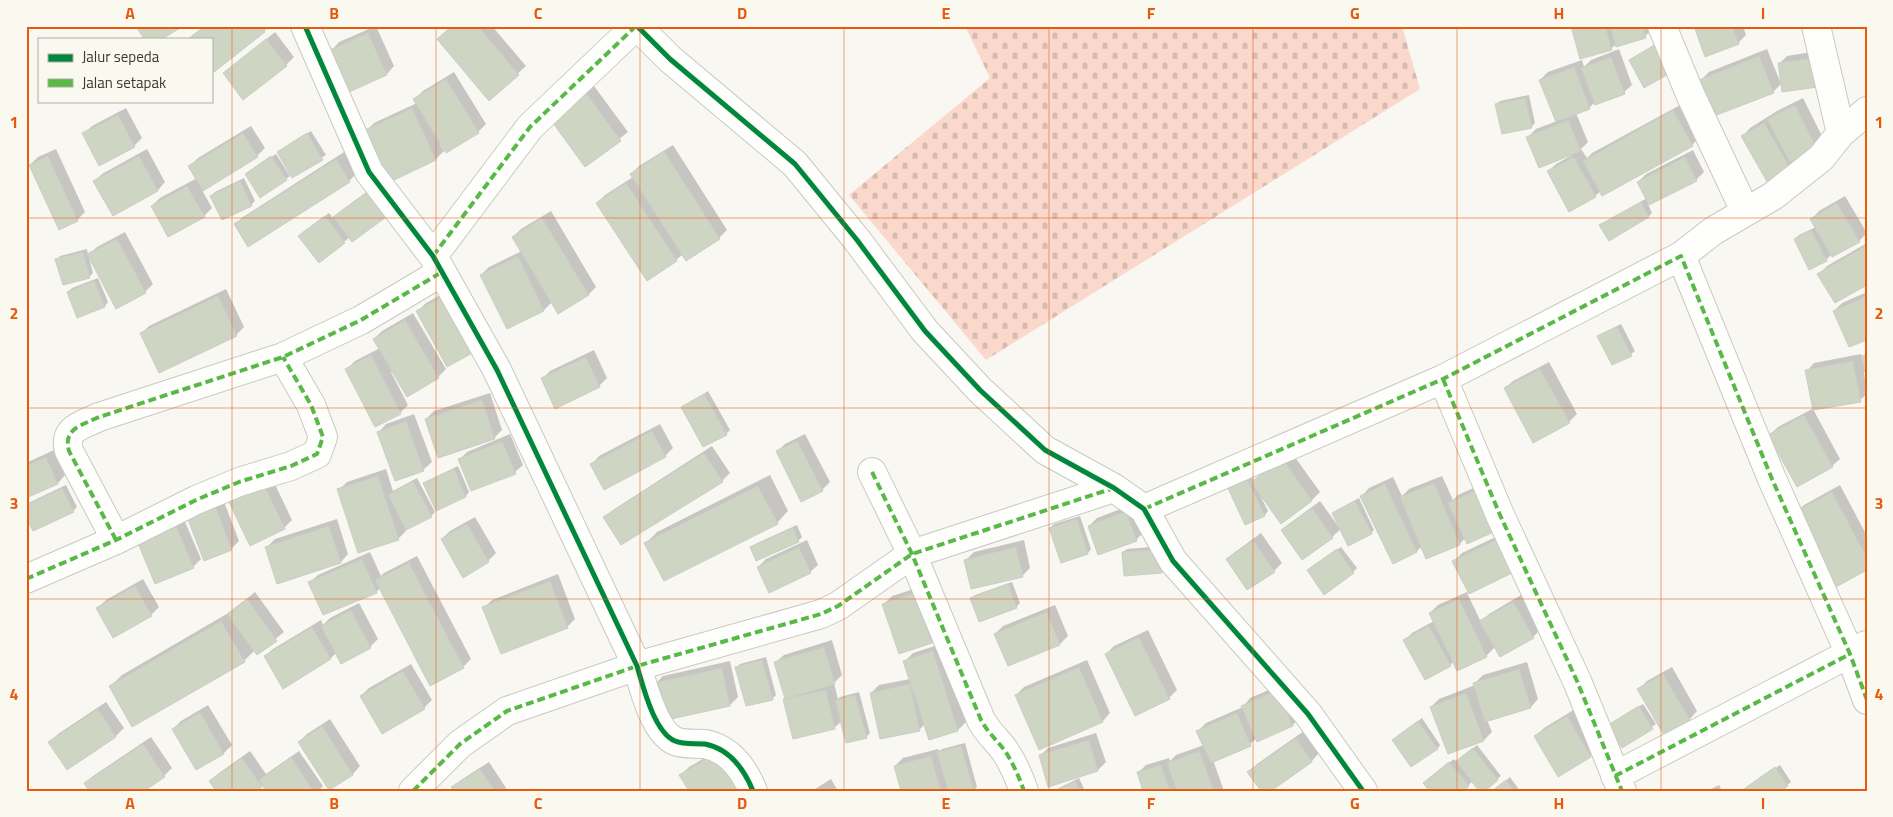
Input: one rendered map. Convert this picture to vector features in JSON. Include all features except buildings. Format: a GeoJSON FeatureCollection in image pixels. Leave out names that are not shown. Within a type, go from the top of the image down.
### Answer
{"type":"FeatureCollection","features":[{"type":"Feature","properties":{"kind":"street"},"geometry":{"type":"LineString","coordinates":[[304,26],[370,172],[437,264],[497,370],[637,666],[648,703],[662,729],[674,741],[705,744],[723,749],[745,773],[753,791]]}},
{"type":"Feature","properties":{"kind":"street"},"geometry":{"type":"LineString","coordinates":[[116,540],[69,452],[66,442],[72,430],[99,417],[283,357],[361,320],[437,264],[530,127],[637,26],[670,59],[795,164],[857,240],[925,331],[980,390],[1045,450],[1114,488],[1144,509],[1174,561],[1308,714],[1363,791]]}},
{"type":"Feature","properties":{"kind":"street"},"geometry":{"type":"LineString","coordinates":[[1662,26],[1690,94],[1745,212]]}},
{"type":"Feature","properties":{"kind":"street"},"geometry":{"type":"LineString","coordinates":[[1816,26],[1841,133]]}},
{"type":"Feature","properties":{"kind":"street"},"geometry":{"type":"LineString","coordinates":[[1144,509],[1443,379],[1681,256],[1713,231],[1772,196],[1820,158],[1841,133],[1867,111]]}},
{"type":"Feature","properties":{"kind":"street"},"geometry":{"type":"LineString","coordinates":[[1681,256],[1772,479],[1859,649],[1867,700]]}},
{"type":"Feature","properties":{"kind":"street"},"geometry":{"type":"LineString","coordinates":[[26,579],[116,540],[196,500],[239,482],[292,466],[317,454],[323,437],[311,405],[283,357]]}},
{"type":"Feature","properties":{"kind":"street"},"geometry":{"type":"LineString","coordinates":[[1443,379],[1500,515],[1576,681],[1618,784],[1859,649]]}},
{"type":"Feature","properties":{"kind":"street"},"geometry":{"type":"LineString","coordinates":[[872,472],[912,554],[981,720],[987,732],[1005,751],[1020,778],[1024,791]]}},
{"type":"Feature","properties":{"kind":"street"},"geometry":{"type":"LineString","coordinates":[[413,791],[460,744],[507,711],[637,666],[821,614],[838,606],[912,554],[1114,488]]}},
{"type":"Feature","properties":{"kind":"green space"},"geometry":{"type":"Polygon","coordinates":[[[965,26],[1402,26],[1420,89],[986,360],[849,195],[990,78],[965,26]]]}},
{"type":"Feature","properties":{"kind":"marked path"},"geometry":{"type":"LineString","coordinates":[[433,256],[530,127],[636,26]]}},
{"type":"Feature","properties":{"kind":"marked path"},"geometry":{"type":"LineString","coordinates":[[1144,509],[1443,379],[1681,256],[1772,479],[1850,654],[1867,700]]}},
{"type":"Feature","properties":{"kind":"marked path"},"geometry":{"type":"LineString","coordinates":[[116,540],[69,451],[69,437],[75,429],[99,417],[283,357],[361,320],[442,272]]}},
{"type":"Feature","properties":{"kind":"marked path"},"geometry":{"type":"LineString","coordinates":[[26,579],[116,540],[196,500],[239,482],[291,466],[317,454],[323,437],[311,405],[283,357]]}},
{"type":"Feature","properties":{"kind":"marked path"},"geometry":{"type":"LineString","coordinates":[[1443,379],[1500,515],[1577,681],[1622,791]]}},
{"type":"Feature","properties":{"kind":"marked path"},"geometry":{"type":"LineString","coordinates":[[872,472],[912,554],[981,720],[1008,756],[1024,791]]}},
{"type":"Feature","properties":{"kind":"marked path"},"geometry":{"type":"LineString","coordinates":[[413,791],[460,744],[507,711],[637,666],[821,614],[838,606],[912,554],[1114,488]]}},
{"type":"Feature","properties":{"kind":"marked path"},"geometry":{"type":"LineString","coordinates":[[1615,776],[1850,654]]}},
{"type":"Feature","properties":{"kind":"cycle path"},"geometry":{"type":"LineString","coordinates":[[305,26],[369,172],[433,256],[497,370],[637,666],[655,719],[668,736],[675,741],[705,744],[722,750],[729,755],[745,775],[753,791]]}},
{"type":"Feature","properties":{"kind":"cycle path"},"geometry":{"type":"LineString","coordinates":[[637,26],[670,59],[795,164],[857,240],[925,331],[980,390],[1045,450],[1114,488],[1144,509],[1173,561],[1308,714],[1363,791]]}}]}
